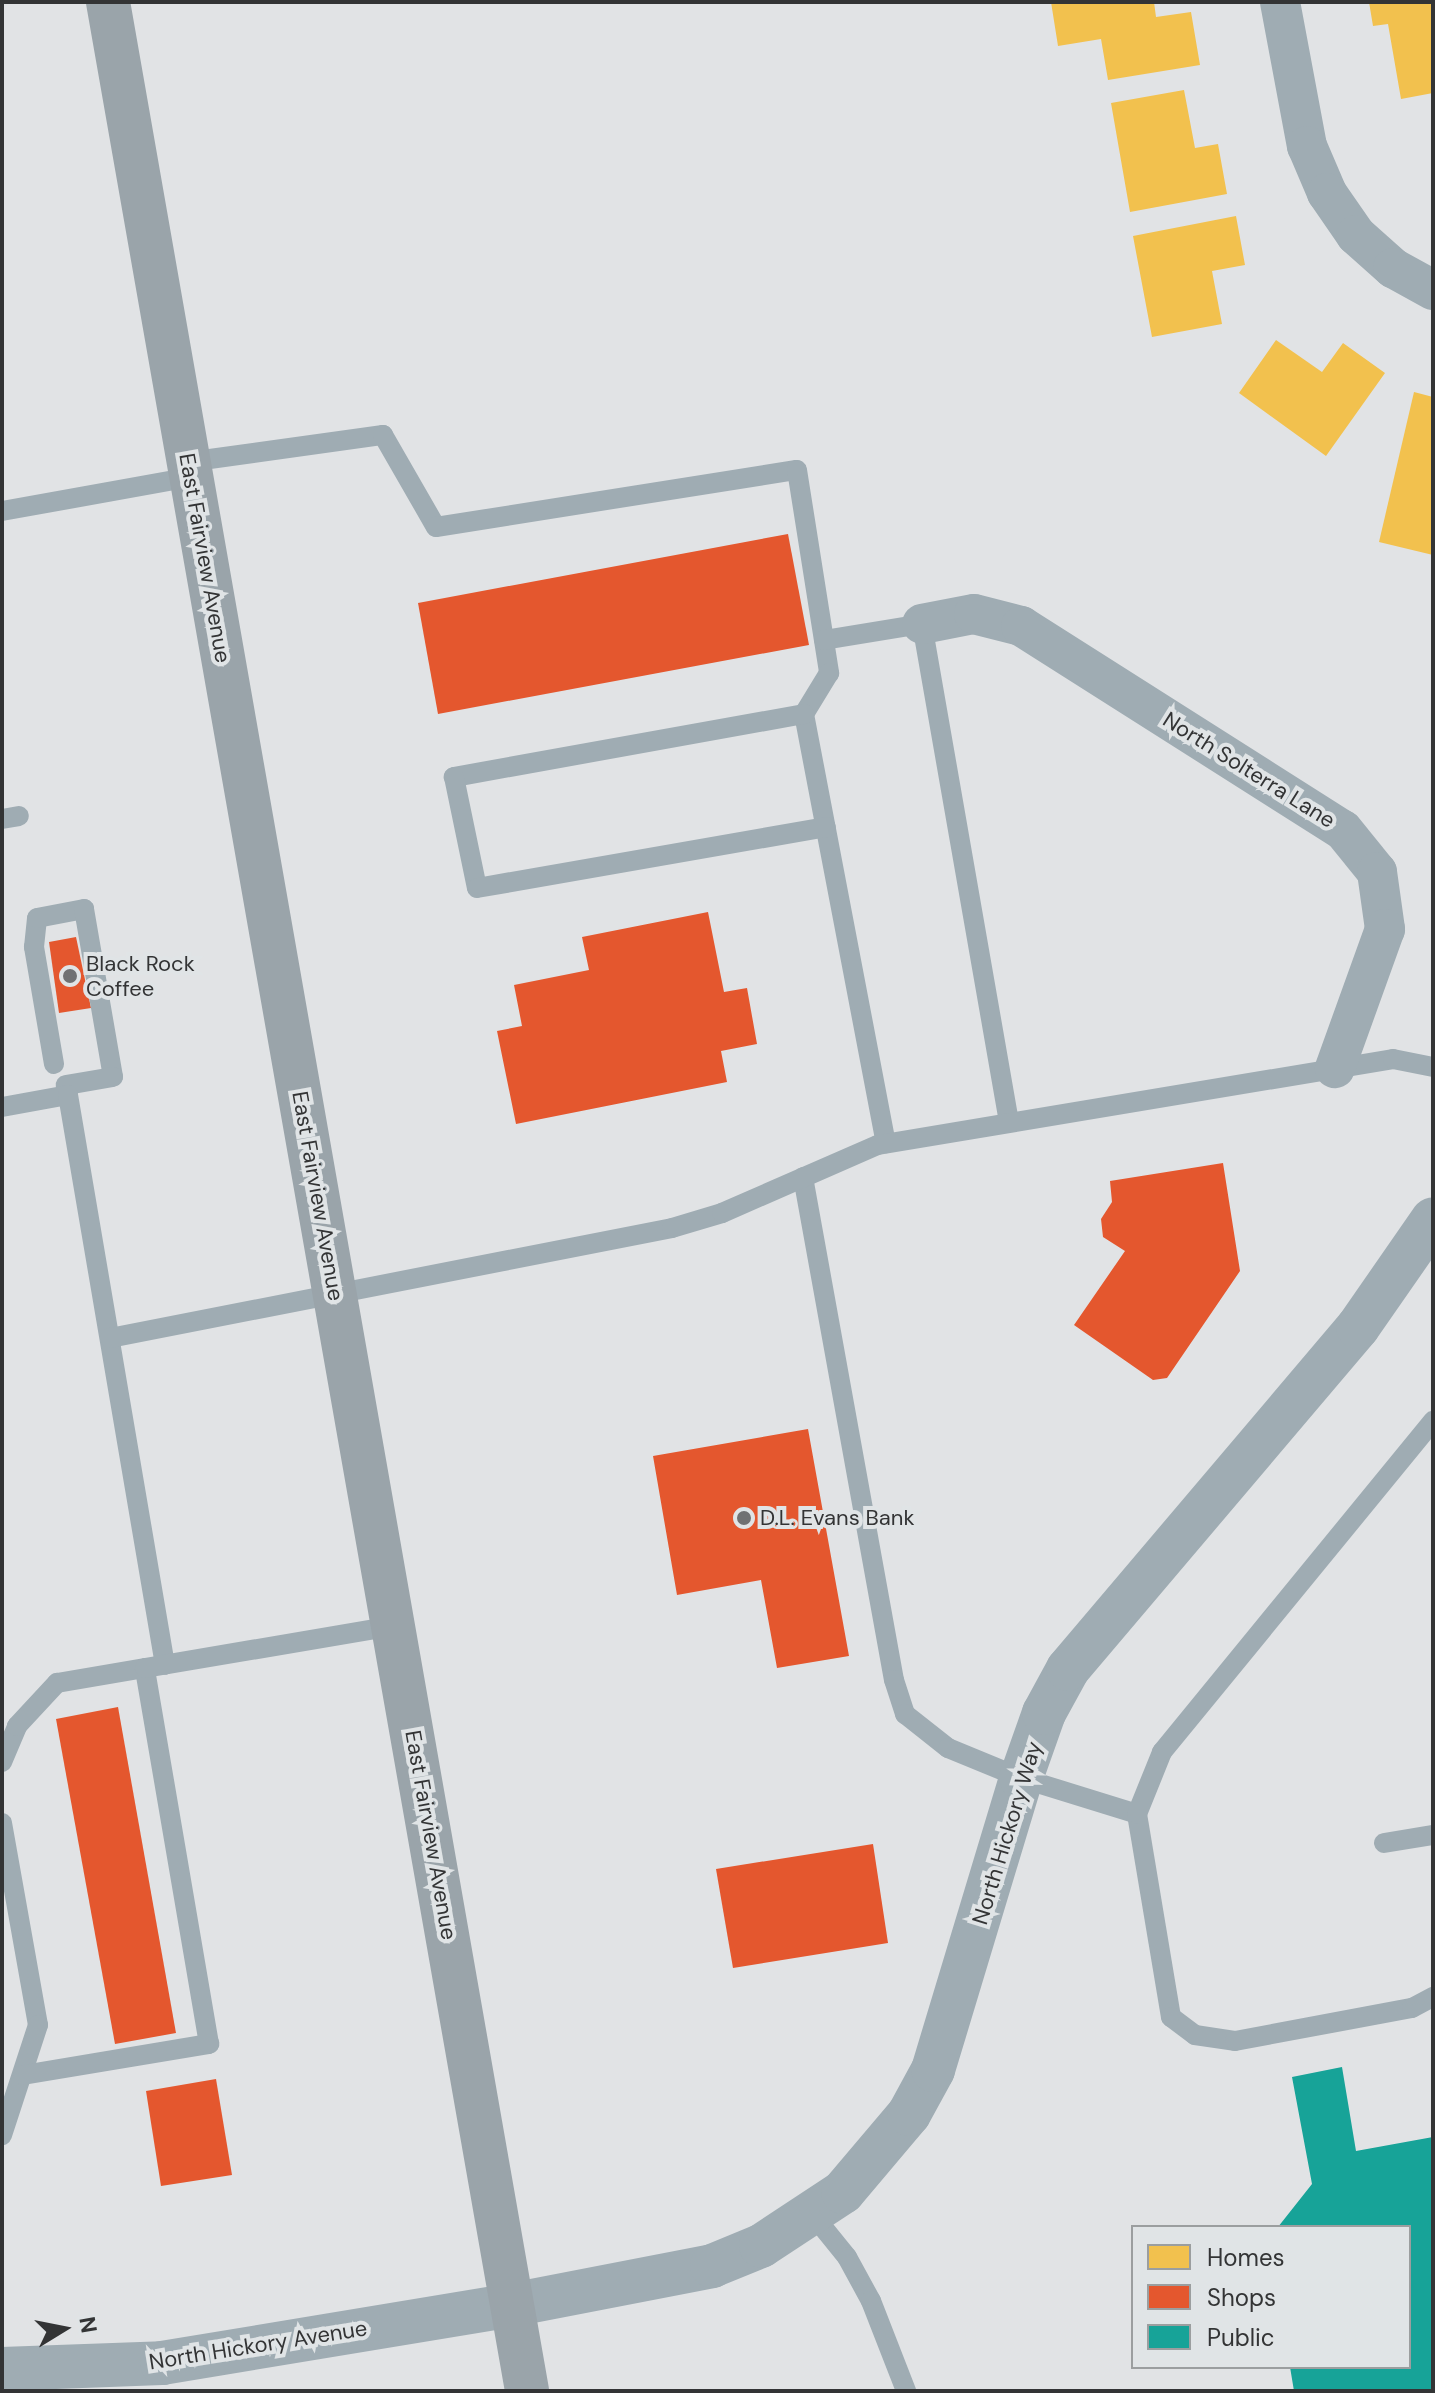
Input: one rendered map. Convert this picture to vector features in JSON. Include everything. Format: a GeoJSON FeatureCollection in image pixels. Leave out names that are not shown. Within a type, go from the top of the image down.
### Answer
{"type":"FeatureCollection","features":[{"type":"Feature","properties":{"kind":"main road","name":"East Fairview Avenue"},"geometry":{"type":"LineString","coordinates":[[108,2],[527,2391]]}},
{"type":"Feature","properties":{"kind":"street"},"geometry":{"type":"LineString","coordinates":[[1280,2],[1307,146],[1327,193],[1356,235],[1393,268],[1433,290]]}},
{"type":"Feature","properties":{"kind":"street","name":"North Solterra Lane"},"geometry":{"type":"LineString","coordinates":[[922,624],[974,614],[1021,626],[1343,830],[1377,872],[1385,929],[1335,1068]]}},
{"type":"Feature","properties":{"kind":"street","name":"North Hickory Way"},"geometry":{"type":"LineString","coordinates":[[512,2305],[712,2266],[761,2246],[813,2215],[878,2156],[933,2070],[1021,1778],[1044,1713],[1068,1669],[1358,1327],[1433,1219]]}},
{"type":"Feature","properties":{"kind":"street","name":"North Hickory Avenue"},"geometry":{"type":"LineString","coordinates":[[2,2369],[162,2363],[512,2305]]}},
{"type":"Feature","properties":{"kind":"lane"},"geometry":{"type":"LineString","coordinates":[[2,511],[189,470],[383,435],[436,527],[797,470],[829,673],[804,714],[886,1143]]}},
{"type":"Feature","properties":{"kind":"lane"},"geometry":{"type":"LineString","coordinates":[[824,640],[922,624],[1009,1122]]}},
{"type":"Feature","properties":{"kind":"lane"},"geometry":{"type":"LineString","coordinates":[[804,714],[454,777],[477,888],[826,827]]}},
{"type":"Feature","properties":{"kind":"lane"},"geometry":{"type":"LineString","coordinates":[[54,1064],[34,947],[37,918],[84,909],[113,1077],[66,1085]]}},
{"type":"Feature","properties":{"kind":"lane"},"geometry":{"type":"LineString","coordinates":[[110,1338],[335,1291],[549,1256],[672,1228],[886,1143],[1401,1058],[1433,1067]]}},
{"type":"Feature","properties":{"kind":"lane"},"geometry":{"type":"LineString","coordinates":[[2,1107],[68,1095],[110,1338],[209,2044],[23,2075]]}},
{"type":"Feature","properties":{"kind":"lane"},"geometry":{"type":"LineString","coordinates":[[803,1177],[898,1699],[924,1733],[1021,1778],[1137,1814]]}},
{"type":"Feature","properties":{"kind":"lane"},"geometry":{"type":"LineString","coordinates":[[1433,1421],[1162,1752],[1137,1814],[1171,2017],[1195,2035],[1235,2041],[1412,2008],[1433,1997]]}},
{"type":"Feature","properties":{"kind":"lane"},"geometry":{"type":"LineString","coordinates":[[2,1762],[17,1726],[57,1683],[393,1626]]}},
{"type":"Feature","properties":{"kind":"lane"},"geometry":{"type":"LineString","coordinates":[[2,1823],[38,2025],[2,2135]]}},
{"type":"Feature","properties":{"kind":"lane"},"geometry":{"type":"LineString","coordinates":[[1384,1843],[1433,1835]]}},
{"type":"Feature","properties":{"kind":"lane"},"geometry":{"type":"LineString","coordinates":[[813,2215],[847,2257],[871,2301],[906,2391]]}},
{"type":"Feature","properties":{"kind":"building: Homes"},"geometry":{"type":"Polygon","coordinates":[[[1051,2],[1154,2],[1156,17],[1191,12],[1200,65],[1108,80],[1101,39],[1058,46],[1051,2]]]}},
{"type":"Feature","properties":{"kind":"building: Homes"},"geometry":{"type":"Polygon","coordinates":[[[1369,2],[1433,2],[1433,93],[1401,99],[1388,24],[1373,26],[1369,2]]]}},
{"type":"Feature","properties":{"kind":"building: Homes"},"geometry":{"type":"Polygon","coordinates":[[[1184,90],[1195,148],[1218,144],[1227,194],[1130,212],[1111,103],[1184,90]]]}},
{"type":"Feature","properties":{"kind":"building: Homes"},"geometry":{"type":"Polygon","coordinates":[[[1236,216],[1245,265],[1212,271],[1222,324],[1152,337],[1133,236],[1236,216]]]}},
{"type":"Feature","properties":{"kind":"building: Homes"},"geometry":{"type":"Polygon","coordinates":[[[1276,340],[1322,372],[1343,343],[1385,373],[1326,456],[1239,393],[1276,340]]]}},
{"type":"Feature","properties":{"kind":"building: Homes"},"geometry":{"type":"Polygon","coordinates":[[[1414,392],[1433,397],[1433,555],[1379,542],[1414,392]]]}},
{"type":"Feature","properties":{"kind":"building: Shops"},"geometry":{"type":"Polygon","coordinates":[[[788,534],[809,645],[438,714],[418,603],[788,534]]]}},
{"type":"Feature","properties":{"kind":"building: Shops"},"geometry":{"type":"Polygon","coordinates":[[[708,912],[724,992],[747,988],[757,1044],[721,1051],[727,1082],[516,1124],[497,1031],[522,1026],[514,985],[589,970],[582,937],[708,912]]]}},
{"type":"Feature","properties":{"kind":"building: Shops","name":"Black Rock Coffee"},"geometry":{"type":"Polygon","coordinates":[[[76,937],[91,1008],[59,1013],[49,942],[76,937]]]}},
{"type":"Feature","properties":{"kind":"building: Shops"},"geometry":{"type":"Polygon","coordinates":[[[1223,1163],[1240,1271],[1167,1378],[1153,1380],[1074,1325],[1125,1251],[1103,1237],[1101,1219],[1112,1202],[1110,1181],[1223,1163]]]}},
{"type":"Feature","properties":{"kind":"building: Shops","name":"D.L. Evans Bank"},"geometry":{"type":"Polygon","coordinates":[[[808,1429],[849,1656],[777,1668],[761,1580],[677,1595],[653,1456],[808,1429]]]}},
{"type":"Feature","properties":{"kind":"building: Shops"},"geometry":{"type":"Polygon","coordinates":[[[118,1707],[176,2033],[115,2044],[56,1719],[118,1707]]]}},
{"type":"Feature","properties":{"kind":"building: Shops"},"geometry":{"type":"Polygon","coordinates":[[[873,1844],[888,1943],[733,1968],[716,1869],[873,1844]]]}},
{"type":"Feature","properties":{"kind":"building: Shops"},"geometry":{"type":"Polygon","coordinates":[[[216,2079],[232,2175],[161,2186],[146,2091],[216,2079]]]}},
{"type":"Feature","properties":{"kind":"building: Public"},"geometry":{"type":"Polygon","coordinates":[[[1342,2067],[1356,2151],[1433,2137],[1433,2391],[1294,2391],[1290,2369],[1411,2369],[1411,2225],[1280,2225],[1312,2184],[1292,2077],[1342,2067]]]}},
{"type":"Feature","properties":{"kind":"place","name":"Black Rock Coffee"},"geometry":{"type":"Point","coordinates":[70,976]}},
{"type":"Feature","properties":{"kind":"place","name":"D.L. Evans Bank"},"geometry":{"type":"Point","coordinates":[744,1518]}}]}
